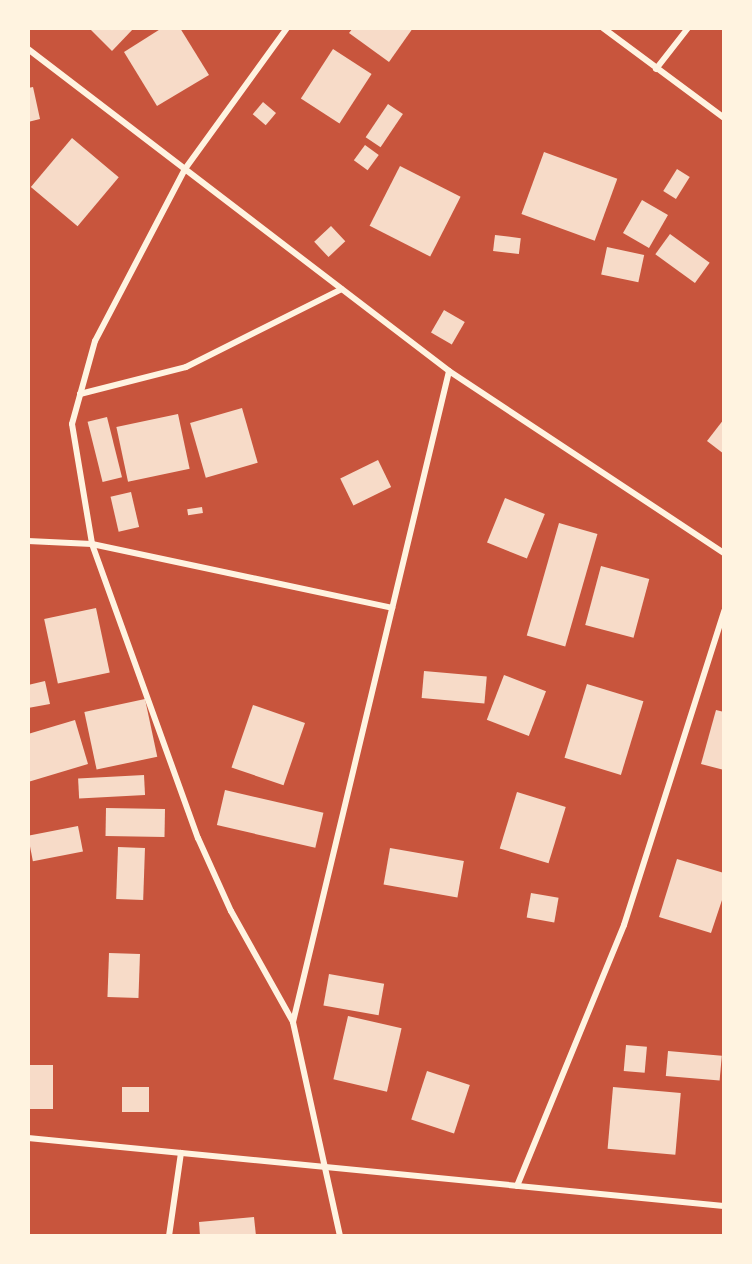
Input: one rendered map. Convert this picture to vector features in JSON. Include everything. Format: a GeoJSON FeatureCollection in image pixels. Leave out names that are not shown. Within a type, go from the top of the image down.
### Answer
{"type":"FeatureCollection","features":[{"type":"Feature","properties":{"kind":"street"},"geometry":{"type":"LineString","coordinates":[[287,28],[185,169],[95,341],[72,424],[92,544],[198,838],[231,911],[293,1022],[339,1236]]}},
{"type":"Feature","properties":{"kind":"street"},"geometry":{"type":"LineString","coordinates":[[603,28],[723,118]]}},
{"type":"Feature","properties":{"kind":"street"},"geometry":{"type":"LineString","coordinates":[[656,69],[688,28]]}},
{"type":"Feature","properties":{"kind":"street"},"geometry":{"type":"LineString","coordinates":[[28,49],[449,371],[723,553]]}},
{"type":"Feature","properties":{"kind":"street"},"geometry":{"type":"LineString","coordinates":[[80,394],[186,367],[342,289]]}},
{"type":"Feature","properties":{"kind":"street"},"geometry":{"type":"LineString","coordinates":[[293,1022],[449,371]]}},
{"type":"Feature","properties":{"kind":"street"},"geometry":{"type":"LineString","coordinates":[[28,541],[92,544],[392,608]]}},
{"type":"Feature","properties":{"kind":"street"},"geometry":{"type":"LineString","coordinates":[[517,1186],[624,925],[723,611]]}},
{"type":"Feature","properties":{"kind":"street"},"geometry":{"type":"LineString","coordinates":[[28,1138],[723,1206]]}},
{"type":"Feature","properties":{"kind":"street"},"geometry":{"type":"LineString","coordinates":[[169,1236],[181,1153]]}},
{"type":"Feature","properties":{"kind":"building"},"geometry":{"type":"Polygon","coordinates":[[[89,28],[134,28],[112,51],[89,28]]]}},
{"type":"Feature","properties":{"kind":"building"},"geometry":{"type":"Polygon","coordinates":[[[162,28],[180,28],[209,75],[157,106],[124,52],[162,28]]]}},
{"type":"Feature","properties":{"kind":"building"},"geometry":{"type":"Polygon","coordinates":[[[353,28],[413,28],[389,62],[349,33],[353,28]]]}},
{"type":"Feature","properties":{"kind":"building"},"geometry":{"type":"Polygon","coordinates":[[[333,49],[372,74],[339,124],[301,98],[333,49]]]}},
{"type":"Feature","properties":{"kind":"building"},"geometry":{"type":"Polygon","coordinates":[[[33,87],[40,119],[28,122],[28,88],[33,87]]]}},
{"type":"Feature","properties":{"kind":"building"},"geometry":{"type":"Polygon","coordinates":[[[263,102],[276,113],[266,125],[253,114],[263,102]]]}},
{"type":"Feature","properties":{"kind":"building"},"geometry":{"type":"Polygon","coordinates":[[[388,104],[403,114],[381,147],[366,137],[388,104]]]}},
{"type":"Feature","properties":{"kind":"building"},"geometry":{"type":"Polygon","coordinates":[[[72,138],[119,177],[78,226],[31,187],[72,138]]]}},
{"type":"Feature","properties":{"kind":"building"},"geometry":{"type":"Polygon","coordinates":[[[365,145],[379,155],[368,170],[354,160],[365,145]]]}},
{"type":"Feature","properties":{"kind":"building"},"geometry":{"type":"Polygon","coordinates":[[[544,152],[617,179],[595,241],[521,214],[544,152]]]}},
{"type":"Feature","properties":{"kind":"building"},"geometry":{"type":"Polygon","coordinates":[[[400,166],[461,197],[430,257],[370,226],[400,166]]]}},
{"type":"Feature","properties":{"kind":"building"},"geometry":{"type":"Polygon","coordinates":[[[677,169],[690,177],[676,199],[663,191],[677,169]]]}},
{"type":"Feature","properties":{"kind":"building"},"geometry":{"type":"Polygon","coordinates":[[[642,200],[668,215],[649,248],[623,233],[642,200]]]}},
{"type":"Feature","properties":{"kind":"building"},"geometry":{"type":"Polygon","coordinates":[[[331,226],[345,241],[329,257],[314,242],[331,226]]]}},
{"type":"Feature","properties":{"kind":"building"},"geometry":{"type":"Polygon","coordinates":[[[670,234],[710,263],[695,283],[655,254],[670,234]]]}},
{"type":"Feature","properties":{"kind":"building"},"geometry":{"type":"Polygon","coordinates":[[[495,235],[521,238],[519,254],[493,251],[495,235]]]}},
{"type":"Feature","properties":{"kind":"building"},"geometry":{"type":"Polygon","coordinates":[[[607,247],[644,255],[638,282],[601,274],[607,247]]]}},
{"type":"Feature","properties":{"kind":"building"},"geometry":{"type":"Polygon","coordinates":[[[444,310],[465,322],[452,345],[431,333],[444,310]]]}},
{"type":"Feature","properties":{"kind":"building"},"geometry":{"type":"Polygon","coordinates":[[[242,408],[258,463],[206,478],[190,423],[242,408]]]}},
{"type":"Feature","properties":{"kind":"building"},"geometry":{"type":"Polygon","coordinates":[[[178,414],[190,469],[128,482],[116,427],[178,414]]]}},
{"type":"Feature","properties":{"kind":"building"},"geometry":{"type":"Polygon","coordinates":[[[107,417],[122,477],[103,482],[88,422],[107,417]]]}},
{"type":"Feature","properties":{"kind":"building"},"geometry":{"type":"Polygon","coordinates":[[[724,419],[724,454],[707,441],[724,419]]]}},
{"type":"Feature","properties":{"kind":"building"},"geometry":{"type":"Polygon","coordinates":[[[378,460],[391,487],[353,505],[340,478],[378,460]]]}},
{"type":"Feature","properties":{"kind":"building"},"geometry":{"type":"Polygon","coordinates":[[[131,492],[139,527],[119,532],[111,497],[131,492]]]}},
{"type":"Feature","properties":{"kind":"building"},"geometry":{"type":"Polygon","coordinates":[[[505,498],[545,514],[527,559],[487,543],[505,498]]]}},
{"type":"Feature","properties":{"kind":"building"},"geometry":{"type":"Polygon","coordinates":[[[202,507],[203,513],[188,515],[187,509],[202,507]]]}},
{"type":"Feature","properties":{"kind":"building"},"geometry":{"type":"Polygon","coordinates":[[[559,523],[597,534],[565,646],[527,635],[559,523]]]}},
{"type":"Feature","properties":{"kind":"building"},"geometry":{"type":"Polygon","coordinates":[[[601,566],[649,579],[634,638],[585,625],[601,566]]]}},
{"type":"Feature","properties":{"kind":"building"},"geometry":{"type":"Polygon","coordinates":[[[96,608],[110,673],[58,684],[44,619],[96,608]]]}},
{"type":"Feature","properties":{"kind":"building"},"geometry":{"type":"Polygon","coordinates":[[[424,671],[487,676],[484,703],[422,698],[424,671]]]}},
{"type":"Feature","properties":{"kind":"building"},"geometry":{"type":"Polygon","coordinates":[[[504,675],[546,691],[529,736],[487,720],[504,675]]]}},
{"type":"Feature","properties":{"kind":"building"},"geometry":{"type":"Polygon","coordinates":[[[45,681],[50,704],[28,708],[28,685],[45,681]]]}},
{"type":"Feature","properties":{"kind":"building"},"geometry":{"type":"Polygon","coordinates":[[[587,684],[643,701],[621,775],[564,758],[587,684]]]}},
{"type":"Feature","properties":{"kind":"building"},"geometry":{"type":"Polygon","coordinates":[[[145,699],[157,757],[97,770],[84,712],[145,699]]]}},
{"type":"Feature","properties":{"kind":"building"},"geometry":{"type":"Polygon","coordinates":[[[253,705],[305,723],[284,785],[232,767],[253,705]]]}},
{"type":"Feature","properties":{"kind":"building"},"geometry":{"type":"Polygon","coordinates":[[[716,710],[724,712],[724,770],[701,764],[716,710]]]}},
{"type":"Feature","properties":{"kind":"building"},"geometry":{"type":"Polygon","coordinates":[[[75,720],[88,764],[28,782],[28,734],[75,720]]]}},
{"type":"Feature","properties":{"kind":"building"},"geometry":{"type":"Polygon","coordinates":[[[144,775],[145,795],[79,798],[78,778],[144,775]]]}},
{"type":"Feature","properties":{"kind":"building"},"geometry":{"type":"Polygon","coordinates":[[[225,790],[323,813],[315,848],[217,825],[225,790]]]}},
{"type":"Feature","properties":{"kind":"building"},"geometry":{"type":"Polygon","coordinates":[[[517,792],[566,807],[549,863],[500,848],[517,792]]]}},
{"type":"Feature","properties":{"kind":"building"},"geometry":{"type":"Polygon","coordinates":[[[106,808],[165,809],[165,837],[106,836],[106,808]]]}},
{"type":"Feature","properties":{"kind":"building"},"geometry":{"type":"Polygon","coordinates":[[[78,826],[83,852],[33,861],[28,836],[78,826]]]}},
{"type":"Feature","properties":{"kind":"building"},"geometry":{"type":"Polygon","coordinates":[[[118,847],[145,848],[143,900],[116,899],[118,847]]]}},
{"type":"Feature","properties":{"kind":"building"},"geometry":{"type":"Polygon","coordinates":[[[390,848],[464,861],[457,897],[384,884],[390,848]]]}},
{"type":"Feature","properties":{"kind":"building"},"geometry":{"type":"Polygon","coordinates":[[[677,859],[724,873],[724,894],[711,933],[659,917],[677,859]]]}},
{"type":"Feature","properties":{"kind":"building"},"geometry":{"type":"Polygon","coordinates":[[[531,893],[559,898],[554,922],[527,918],[531,893]]]}},
{"type":"Feature","properties":{"kind":"building"},"geometry":{"type":"Polygon","coordinates":[[[109,953],[140,954],[138,998],[107,997],[109,953]]]}},
{"type":"Feature","properties":{"kind":"building"},"geometry":{"type":"Polygon","coordinates":[[[329,974],[384,984],[379,1015],[323,1006],[329,974]]]}},
{"type":"Feature","properties":{"kind":"building"},"geometry":{"type":"Polygon","coordinates":[[[348,1016],[402,1028],[387,1092],[333,1079],[348,1016]]]}},
{"type":"Feature","properties":{"kind":"building"},"geometry":{"type":"Polygon","coordinates":[[[626,1045],[647,1047],[645,1073],[624,1071],[626,1045]]]}},
{"type":"Feature","properties":{"kind":"building"},"geometry":{"type":"Polygon","coordinates":[[[668,1051],[722,1056],[720,1081],[666,1076],[668,1051]]]}},
{"type":"Feature","properties":{"kind":"building"},"geometry":{"type":"Polygon","coordinates":[[[28,1065],[53,1065],[53,1109],[28,1109],[28,1065]]]}},
{"type":"Feature","properties":{"kind":"building"},"geometry":{"type":"Polygon","coordinates":[[[427,1071],[470,1085],[454,1133],[411,1120],[427,1071]]]}},
{"type":"Feature","properties":{"kind":"building"},"geometry":{"type":"Polygon","coordinates":[[[122,1087],[149,1087],[149,1112],[122,1112],[122,1087]]]}},
{"type":"Feature","properties":{"kind":"building"},"geometry":{"type":"Polygon","coordinates":[[[613,1087],[681,1093],[675,1155],[608,1149],[613,1087]]]}},
{"type":"Feature","properties":{"kind":"building"},"geometry":{"type":"Polygon","coordinates":[[[254,1217],[256,1236],[200,1236],[199,1222],[254,1217]]]}}]}
